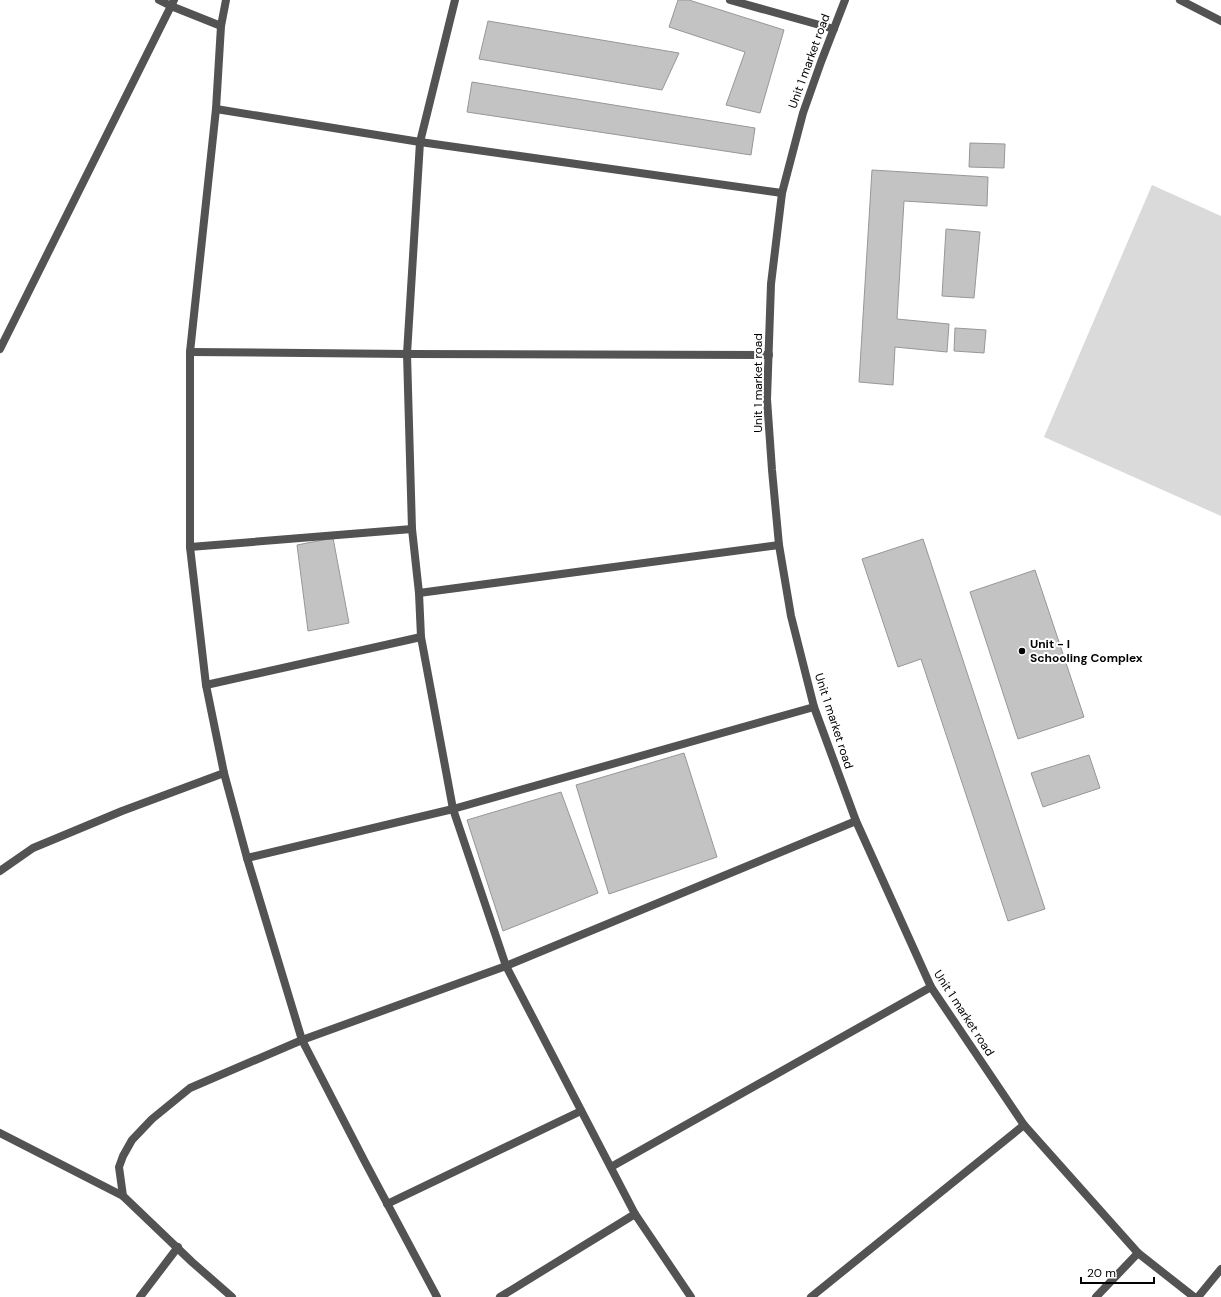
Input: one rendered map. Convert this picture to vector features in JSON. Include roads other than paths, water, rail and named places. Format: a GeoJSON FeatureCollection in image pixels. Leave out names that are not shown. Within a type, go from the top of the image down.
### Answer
{"type":"FeatureCollection","features":[{"type":"Feature","properties":{"kind":"street"},"geometry":{"type":"LineString","coordinates":[[159,0],[172,3],[221,26]]}},
{"type":"Feature","properties":{"kind":"street"},"geometry":{"type":"LineString","coordinates":[[226,0],[221,26],[216,109],[190,352],[190,547],[206,685],[224,773],[247,858],[302,1040],[437,1297]]}},
{"type":"Feature","properties":{"kind":"street"},"geometry":{"type":"LineString","coordinates":[[455,0],[420,142],[407,354],[412,529],[419,593],[421,637],[453,809],[506,966],[635,1214],[691,1297]]}},
{"type":"Feature","properties":{"kind":"street"},"geometry":{"type":"LineString","coordinates":[[730,0],[834,29]]}},
{"type":"Feature","properties":{"kind":"street","name":"Unit 1 market road"},"geometry":{"type":"LineString","coordinates":[[845,0],[803,113],[782,193],[771,284],[767,399],[779,545],[791,616],[814,707],[856,821],[931,987],[1024,1125],[1138,1253],[1194,1297]]}},
{"type":"Feature","properties":{"kind":"street"},"geometry":{"type":"LineString","coordinates":[[1180,0],[1221,21]]}},
{"type":"Feature","properties":{"kind":"street"},"geometry":{"type":"LineString","coordinates":[[0,349],[172,3]]}},
{"type":"Feature","properties":{"kind":"street"},"geometry":{"type":"LineString","coordinates":[[216,109],[420,142],[782,193]]}},
{"type":"Feature","properties":{"kind":"street"},"geometry":{"type":"LineString","coordinates":[[190,352],[769,355]]}},
{"type":"Feature","properties":{"kind":"street"},"geometry":{"type":"LineString","coordinates":[[190,547],[412,529]]}},
{"type":"Feature","properties":{"kind":"street"},"geometry":{"type":"LineString","coordinates":[[419,593],[779,545]]}},
{"type":"Feature","properties":{"kind":"street"},"geometry":{"type":"LineString","coordinates":[[206,685],[421,637]]}},
{"type":"Feature","properties":{"kind":"street"},"geometry":{"type":"LineString","coordinates":[[247,858],[453,809],[814,707]]}},
{"type":"Feature","properties":{"kind":"street"},"geometry":{"type":"LineString","coordinates":[[0,871],[33,848],[122,811],[224,773]]}},
{"type":"Feature","properties":{"kind":"street"},"geometry":{"type":"LineString","coordinates":[[123,1196],[119,1167],[132,1140],[152,1119],[190,1088],[302,1040],[506,966],[856,821]]}},
{"type":"Feature","properties":{"kind":"street"},"geometry":{"type":"LineString","coordinates":[[611,1167],[931,987]]}},
{"type":"Feature","properties":{"kind":"street"},"geometry":{"type":"LineString","coordinates":[[387,1204],[581,1111]]}},
{"type":"Feature","properties":{"kind":"street"},"geometry":{"type":"LineString","coordinates":[[811,1297],[1024,1125]]}},
{"type":"Feature","properties":{"kind":"street"},"geometry":{"type":"LineString","coordinates":[[0,1133],[123,1196],[192,1262],[232,1297]]}},
{"type":"Feature","properties":{"kind":"street"},"geometry":{"type":"LineString","coordinates":[[500,1297],[635,1214]]}},
{"type":"Feature","properties":{"kind":"street"},"geometry":{"type":"LineString","coordinates":[[140,1297],[178,1247]]}},
{"type":"Feature","properties":{"kind":"street"},"geometry":{"type":"LineString","coordinates":[[1096,1297],[1138,1253]]}},
{"type":"Feature","properties":{"kind":"street"},"geometry":{"type":"LineString","coordinates":[[1198,1297],[1221,1269]]}},
{"type":"Feature","properties":{"kind":"place","name":"Unit - I Schooling Complex"},"geometry":{"type":"Point","coordinates":[1022,651]}}]}
